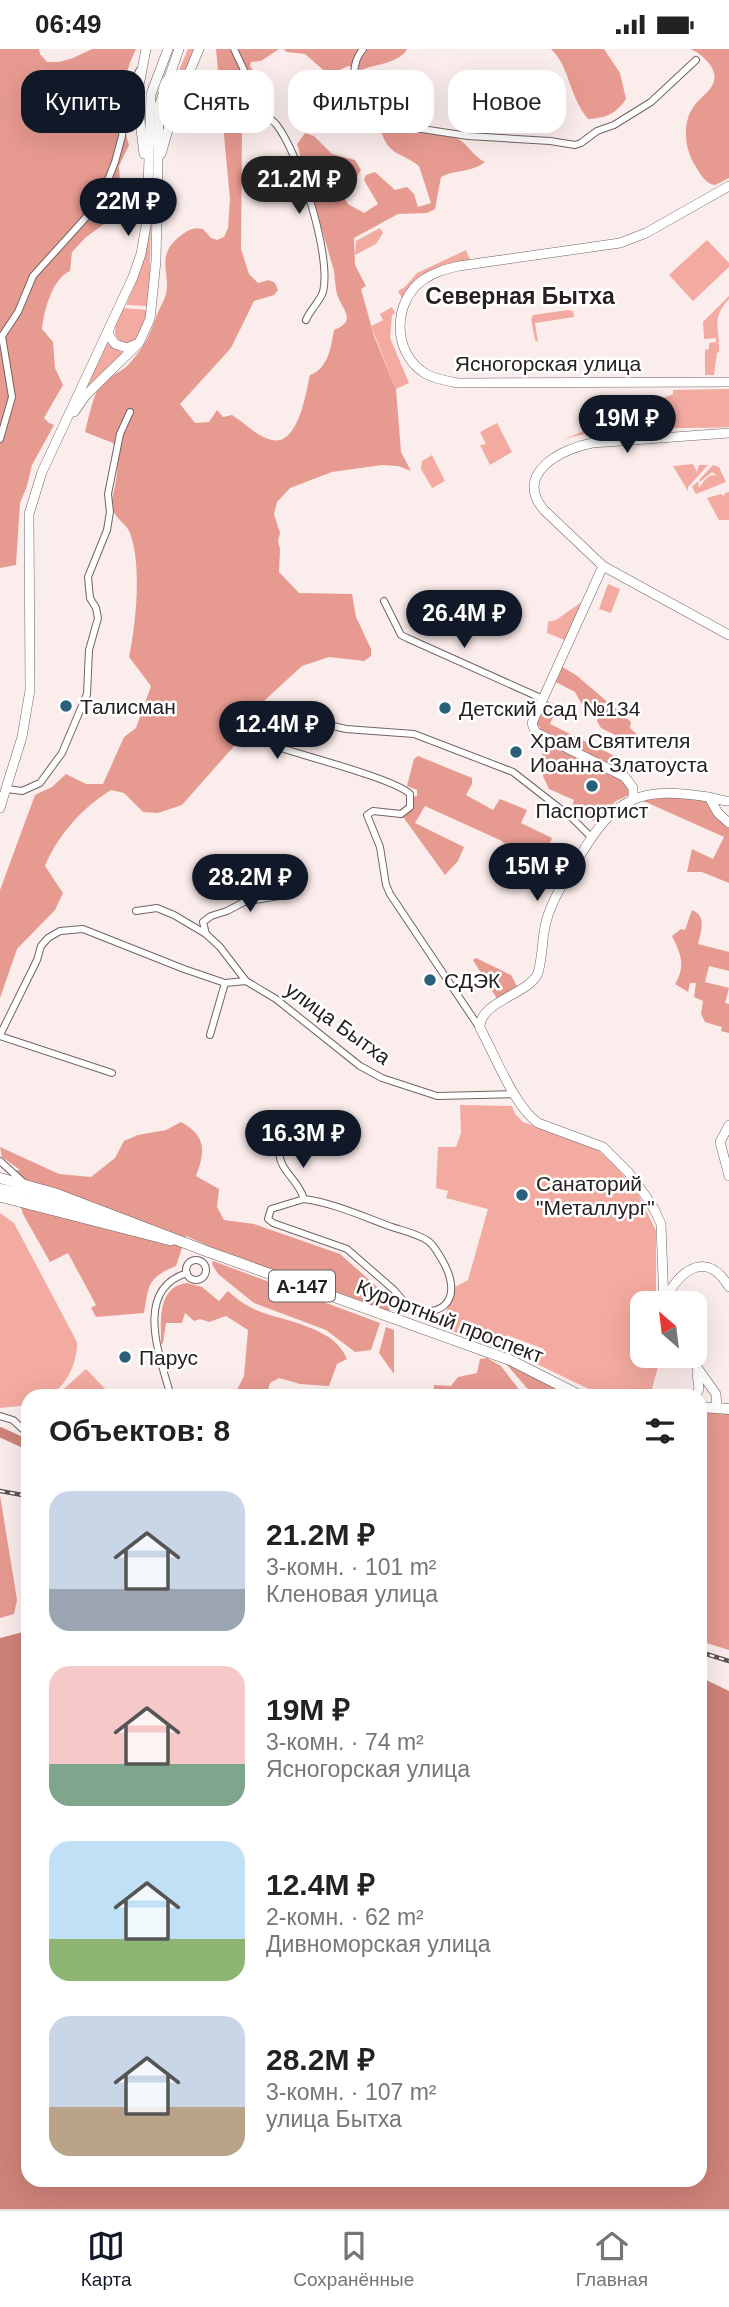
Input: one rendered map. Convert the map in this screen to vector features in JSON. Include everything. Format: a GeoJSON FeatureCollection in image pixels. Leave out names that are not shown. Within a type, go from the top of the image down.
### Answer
{"type":"FeatureCollection","features":[{"type":"Feature","properties":{"kind":"main road","name":"Курортный проспект"},"geometry":{"type":"LineString","coordinates":[[0,1178],[23,1182],[181,1243],[203,1256],[510,1360],[567,1389]]}},
{"type":"Feature","properties":{"kind":"main road","name":"Курортный проспект"},"geometry":{"type":"LineString","coordinates":[[0,1189],[51,1201],[181,1243]]}},
{"type":"Feature","properties":{"kind":"main road"},"geometry":{"type":"LineString","coordinates":[[707,1408],[729,1409]]}},
{"type":"Feature","properties":{"kind":"street"},"geometry":{"type":"LineString","coordinates":[[0,439],[12,397],[2,336],[18,312],[33,276],[99,203],[122,136],[127,98],[146,49]]}},
{"type":"Feature","properties":{"kind":"street"},"geometry":{"type":"LineString","coordinates":[[65,425],[86,395],[139,343],[152,309],[156,261],[151,94],[168,49]]}},
{"type":"Feature","properties":{"kind":"street"},"geometry":{"type":"LineString","coordinates":[[0,808],[22,737],[30,690],[29,514],[42,472],[133,277],[141,254],[159,106],[179,49]]}},
{"type":"Feature","properties":{"kind":"street"},"geometry":{"type":"LineString","coordinates":[[153,172],[174,109],[199,49]]}},
{"type":"Feature","properties":{"kind":"street"},"geometry":{"type":"LineString","coordinates":[[234,49],[250,83],[253,107],[256,112],[272,120],[289,146],[305,186],[317,231],[323,263],[323,289],[306,320]]}},
{"type":"Feature","properties":{"kind":"street"},"geometry":{"type":"LineString","coordinates":[[363,49],[353,65],[353,73],[369,121],[468,136],[575,145],[651,102],[696,60]]}},
{"type":"Feature","properties":{"kind":"street"},"geometry":{"type":"LineString","coordinates":[[141,65],[137,105],[153,172]]}},
{"type":"Feature","properties":{"kind":"street","name":"Ясногорская улица"},"geometry":{"type":"LineString","coordinates":[[729,186],[646,233],[609,247],[438,271],[422,280],[412,291],[405,303],[400,325],[404,347],[417,367],[426,374],[458,383],[729,382]]}},
{"type":"Feature","properties":{"kind":"street"},"geometry":{"type":"LineString","coordinates":[[109,328],[111,340],[119,346],[127,348],[139,343]]}},
{"type":"Feature","properties":{"kind":"street"},"geometry":{"type":"LineString","coordinates":[[6,789],[22,791],[40,783],[62,753],[87,694],[89,650],[97,618],[96,608],[90,599],[88,577],[107,530],[110,512],[108,494],[120,434],[130,412]]}},
{"type":"Feature","properties":{"kind":"street"},"geometry":{"type":"LineString","coordinates":[[729,433],[592,443],[573,447],[550,460],[536,481],[535,498],[544,510],[603,566],[729,635]]}},
{"type":"Feature","properties":{"kind":"street"},"geometry":{"type":"LineString","coordinates":[[603,566],[532,723],[535,732],[625,777],[633,787],[633,798]]}},
{"type":"Feature","properties":{"kind":"street"},"geometry":{"type":"LineString","coordinates":[[384,601],[401,635],[543,699]]}},
{"type":"Feature","properties":{"kind":"street"},"geometry":{"type":"LineString","coordinates":[[591,837],[572,818],[513,772],[407,733],[346,729],[282,715],[271,734],[278,747],[374,778],[402,788],[410,794],[410,807],[401,814],[373,811],[367,815],[380,847],[386,885],[408,923],[480,1028],[524,1110],[538,1123],[603,1147],[621,1165],[658,1216],[662,1234],[663,1291]]}},
{"type":"Feature","properties":{"kind":"street"},"geometry":{"type":"LineString","coordinates":[[480,1028],[481,1019],[487,1012],[537,975],[546,921],[557,894],[591,837],[611,812],[633,798],[659,793],[729,801]]}},
{"type":"Feature","properties":{"kind":"street"},"geometry":{"type":"LineString","coordinates":[[709,797],[729,823]]}},
{"type":"Feature","properties":{"kind":"street"},"geometry":{"type":"LineString","coordinates":[[206,934],[204,922],[211,916],[227,912],[244,902],[285,895]]}},
{"type":"Feature","properties":{"kind":"street"},"geometry":{"type":"LineString","coordinates":[[136,911],[153,907],[166,911],[206,934],[220,947],[246,981]]}},
{"type":"Feature","properties":{"kind":"street"},"geometry":{"type":"LineString","coordinates":[[112,1073],[0,1035],[37,960],[41,946],[48,938],[60,931],[76,928],[91,931],[151,958],[225,982],[246,981]]}},
{"type":"Feature","properties":{"kind":"street","name":"улица Бытха"},"geometry":{"type":"LineString","coordinates":[[246,981],[276,999],[360,1066],[382,1078],[437,1096],[514,1094]]}},
{"type":"Feature","properties":{"kind":"street"},"geometry":{"type":"LineString","coordinates":[[210,1035],[225,982]]}},
{"type":"Feature","properties":{"kind":"street"},"geometry":{"type":"LineString","coordinates":[[729,1125],[720,1142],[729,1176]]}},
{"type":"Feature","properties":{"kind":"street"},"geometry":{"type":"LineString","coordinates":[[279,1145],[282,1168],[297,1183],[304,1199]]}},
{"type":"Feature","properties":{"kind":"street"},"geometry":{"type":"LineString","coordinates":[[0,1161],[23,1182]]}},
{"type":"Feature","properties":{"kind":"street","name":"А-147"},"geometry":{"type":"LineString","coordinates":[[0,1197],[181,1243]]}},
{"type":"Feature","properties":{"kind":"street","name":"Курортный проспект"},"geometry":{"type":"LineString","coordinates":[[304,1199],[390,1226],[433,1245],[451,1276],[449,1300],[442,1307],[426,1312],[411,1310],[394,1290],[347,1249],[273,1223],[268,1219],[271,1209],[304,1199]]}},
{"type":"Feature","properties":{"kind":"street"},"geometry":{"type":"LineString","coordinates":[[203,1256],[206,1269],[202,1278],[195,1280],[187,1273],[190,1262],[203,1256]]}},
{"type":"Feature","properties":{"kind":"street"},"geometry":{"type":"LineString","coordinates":[[670,1291],[684,1274],[695,1267],[711,1267],[723,1276],[729,1287]]}},
{"type":"Feature","properties":{"kind":"street"},"geometry":{"type":"LineString","coordinates":[[662,1271],[668,1277],[684,1274]]}},
{"type":"Feature","properties":{"kind":"street"},"geometry":{"type":"LineString","coordinates":[[169,1389],[154,1335],[156,1316],[160,1297],[167,1283],[187,1273]]}},
{"type":"Feature","properties":{"kind":"street"},"geometry":{"type":"LineString","coordinates":[[409,1325],[411,1310]]}},
{"type":"Feature","properties":{"kind":"street"},"geometry":{"type":"LineString","coordinates":[[695,1369],[699,1381],[697,1389]]}},
{"type":"Feature","properties":{"kind":"street"},"geometry":{"type":"LineString","coordinates":[[698,1369],[716,1394],[717,1408]]}},
{"type":"Feature","properties":{"kind":"street"},"geometry":{"type":"LineString","coordinates":[[0,1416],[13,1420],[21,1427]]}},
{"type":"Feature","properties":{"kind":"shaded area"},"geometry":{"type":"Polygon","coordinates":[[[0,49],[39,49],[47,62],[59,62],[92,49],[136,49],[128,70],[21,70],[21,133],[126,133],[129,145],[119,166],[120,183],[104,224],[72,252],[70,271],[58,281],[50,296],[42,329],[53,342],[55,368],[63,385],[44,418],[54,425],[32,465],[20,503],[16,565],[0,568],[0,49]]]}},
{"type":"Feature","properties":{"kind":"shaded area"},"geometry":{"type":"Polygon","coordinates":[[[188,49],[195,49],[187,70],[179,70],[188,49]]]}},
{"type":"Feature","properties":{"kind":"shaded area"},"geometry":{"type":"Polygon","coordinates":[[[216,49],[279,49],[261,61],[251,62],[253,70],[218,70],[216,49]]]}},
{"type":"Feature","properties":{"kind":"shaded area"},"geometry":{"type":"Polygon","coordinates":[[[283,49],[407,49],[404,54],[387,63],[361,70],[348,66],[340,70],[323,70],[305,54],[283,49]]]}},
{"type":"Feature","properties":{"kind":"shaded area"},"geometry":{"type":"Polygon","coordinates":[[[551,49],[604,49],[620,73],[626,99],[610,114],[588,119],[551,49]]]}},
{"type":"Feature","properties":{"kind":"shaded area"},"geometry":{"type":"Polygon","coordinates":[[[690,49],[729,49],[729,178],[715,185],[706,181],[700,173],[687,145],[686,129],[690,113],[711,88],[715,76],[708,62],[690,49]]]}},
{"type":"Feature","properties":{"kind":"shaded area"},"geometry":{"type":"Polygon","coordinates":[[[224,133],[242,133],[241,249],[249,274],[258,283],[269,280],[275,283],[278,290],[274,295],[254,301],[231,348],[180,404],[195,423],[209,422],[217,410],[223,417],[232,415],[267,439],[281,440],[289,435],[300,416],[310,375],[325,363],[334,330],[347,318],[337,294],[334,271],[297,144],[305,133],[314,136],[332,154],[355,160],[361,170],[343,195],[348,204],[364,213],[378,204],[364,180],[366,175],[375,172],[395,190],[407,187],[414,194],[418,207],[431,203],[419,166],[396,153],[382,133],[439,133],[456,138],[485,162],[474,168],[441,177],[435,209],[427,213],[398,214],[354,238],[355,265],[366,286],[361,289],[374,336],[396,389],[401,452],[411,471],[398,466],[382,465],[332,472],[290,488],[277,502],[274,514],[280,533],[279,572],[299,593],[352,594],[356,617],[371,649],[371,656],[364,661],[329,657],[302,666],[265,700],[235,745],[182,805],[158,813],[143,812],[124,793],[111,790],[81,814],[64,833],[45,866],[63,893],[55,910],[17,949],[0,998],[0,890],[35,795],[52,787],[66,774],[86,784],[103,784],[124,737],[136,728],[151,686],[129,657],[136,612],[134,546],[130,533],[112,507],[117,469],[113,443],[85,432],[93,402],[100,386],[126,367],[149,336],[166,293],[166,259],[173,243],[183,234],[197,228],[203,229],[211,238],[217,240],[224,237],[228,228],[230,199],[224,133]]]}},
{"type":"Feature","properties":{"kind":"shaded area"},"geometry":{"type":"Polygon","coordinates":[[[151,219],[149,306],[126,305],[141,270],[151,219]]]}},
{"type":"Feature","properties":{"kind":"shaded area"},"geometry":{"type":"Polygon","coordinates":[[[380,228],[383,233],[376,244],[355,255],[356,241],[380,228]]]}},
{"type":"Feature","properties":{"kind":"shaded area"},"geometry":{"type":"Polygon","coordinates":[[[707,240],[729,263],[729,267],[693,301],[669,275],[707,240]]]}},
{"type":"Feature","properties":{"kind":"shaded area"},"geometry":{"type":"Polygon","coordinates":[[[466,250],[470,260],[430,270],[408,288],[402,298],[398,291],[417,273],[466,250]]]}},
{"type":"Feature","properties":{"kind":"shaded area"},"geometry":{"type":"Polygon","coordinates":[[[729,296],[718,320],[719,352],[714,375],[705,375],[705,350],[709,349],[709,343],[716,342],[716,338],[704,339],[703,322],[729,296]]]}},
{"type":"Feature","properties":{"kind":"shaded area"},"geometry":{"type":"Polygon","coordinates":[[[392,307],[395,313],[392,315],[390,338],[409,383],[396,389],[371,326],[383,320],[380,314],[392,307]]]}},
{"type":"Feature","properties":{"kind":"shaded area"},"geometry":{"type":"Polygon","coordinates":[[[124,308],[148,310],[137,340],[126,344],[120,341],[115,333],[124,308]]]}},
{"type":"Feature","properties":{"kind":"shaded area"},"geometry":{"type":"Polygon","coordinates":[[[573,311],[574,317],[535,323],[538,342],[535,340],[531,319],[533,315],[573,311]]]}},
{"type":"Feature","properties":{"kind":"shaded area"},"geometry":{"type":"Polygon","coordinates":[[[107,343],[123,353],[85,389],[107,343]]]}},
{"type":"Feature","properties":{"kind":"shaded area"},"geometry":{"type":"Polygon","coordinates":[[[729,389],[729,427],[623,429],[562,440],[673,394],[673,390],[729,389]]]}},
{"type":"Feature","properties":{"kind":"shaded area"},"geometry":{"type":"Polygon","coordinates":[[[497,423],[512,452],[490,465],[480,445],[486,444],[480,432],[497,423]]]}},
{"type":"Feature","properties":{"kind":"shaded area"},"geometry":{"type":"Polygon","coordinates":[[[432,455],[445,481],[432,488],[421,469],[422,461],[432,455]]]}},
{"type":"Feature","properties":{"kind":"shaded area"},"geometry":{"type":"Polygon","coordinates":[[[693,464],[697,472],[699,465],[708,465],[688,487],[688,491],[673,466],[693,464]]]}},
{"type":"Feature","properties":{"kind":"shaded area"},"geometry":{"type":"Polygon","coordinates":[[[713,465],[719,467],[726,482],[696,494],[692,487],[698,481],[699,488],[709,477],[717,476],[712,472],[700,482],[699,480],[713,465]]]}},
{"type":"Feature","properties":{"kind":"shaded area"},"geometry":{"type":"Polygon","coordinates":[[[729,492],[729,520],[719,520],[707,498],[721,494],[724,496],[729,492]]]}},
{"type":"Feature","properties":{"kind":"shaded area"},"geometry":{"type":"Polygon","coordinates":[[[608,584],[620,589],[611,613],[599,609],[608,584]]]}},
{"type":"Feature","properties":{"kind":"shaded area"},"geometry":{"type":"Polygon","coordinates":[[[583,601],[567,641],[547,633],[548,622],[556,620],[583,601]]]}},
{"type":"Feature","properties":{"kind":"shaded area"},"geometry":{"type":"Polygon","coordinates":[[[559,665],[576,675],[631,722],[630,728],[645,742],[642,748],[601,728],[597,721],[599,717],[585,710],[575,692],[552,680],[559,665]]]}},
{"type":"Feature","properties":{"kind":"shaded area"},"geometry":{"type":"Polygon","coordinates":[[[543,699],[558,706],[550,724],[629,763],[632,766],[625,777],[538,733],[540,727],[532,723],[543,699]]]}},
{"type":"Feature","properties":{"kind":"shaded area"},"geometry":{"type":"Polygon","coordinates":[[[549,744],[622,779],[629,789],[629,795],[616,801],[594,821],[571,810],[574,800],[549,789],[537,763],[549,744]]]}},
{"type":"Feature","properties":{"kind":"shaded area"},"geometry":{"type":"Polygon","coordinates":[[[418,756],[472,778],[466,795],[493,810],[500,799],[527,810],[521,823],[552,838],[549,845],[534,845],[533,855],[524,871],[516,867],[521,859],[513,855],[502,841],[425,806],[415,823],[464,847],[458,861],[445,875],[401,814],[408,810],[411,797],[417,796],[417,790],[407,786],[414,759],[418,756]]]}},
{"type":"Feature","properties":{"kind":"shaded area"},"geometry":{"type":"Polygon","coordinates":[[[643,795],[709,797],[729,823],[729,883],[702,872],[687,872],[692,849],[713,859],[724,837],[633,798],[643,795]]]}},
{"type":"Feature","properties":{"kind":"shaded area"},"geometry":{"type":"Polygon","coordinates":[[[692,910],[701,920],[698,944],[729,952],[729,971],[709,966],[705,982],[729,988],[725,1003],[729,1004],[729,1033],[721,1031],[722,1027],[705,1022],[701,1014],[703,1001],[694,997],[696,983],[690,983],[688,992],[675,984],[681,960],[672,936],[681,929],[685,930],[692,910]]]}},
{"type":"Feature","properties":{"kind":"shaded area"},"geometry":{"type":"Polygon","coordinates":[[[476,958],[511,975],[519,990],[499,1002],[473,960],[476,958]]]}},
{"type":"Feature","properties":{"kind":"shaded area"},"geometry":{"type":"Polygon","coordinates":[[[460,1105],[512,1106],[523,1122],[596,1148],[637,1192],[656,1231],[656,1291],[630,1291],[630,1369],[657,1369],[652,1389],[589,1389],[537,1364],[544,1349],[507,1335],[502,1350],[441,1327],[455,1287],[468,1280],[488,1209],[446,1198],[448,1191],[436,1188],[438,1147],[456,1147],[461,1133],[460,1105]]]}},
{"type":"Feature","properties":{"kind":"shaded area"},"geometry":{"type":"Polygon","coordinates":[[[181,1122],[200,1139],[202,1152],[196,1176],[219,1189],[217,1207],[224,1220],[254,1224],[340,1254],[393,1301],[388,1314],[242,1261],[186,1236],[176,1266],[159,1274],[151,1284],[144,1313],[96,1317],[91,1308],[96,1305],[68,1253],[50,1262],[23,1214],[10,1171],[20,1170],[2,1157],[0,1147],[59,1174],[91,1177],[115,1158],[124,1141],[138,1135],[166,1130],[181,1122]]]}},
{"type":"Feature","properties":{"kind":"shaded area"},"geometry":{"type":"Polygon","coordinates":[[[0,1213],[14,1223],[77,1342],[77,1350],[73,1366],[58,1389],[21,1389],[21,1406],[0,1408],[0,1213]]]}},
{"type":"Feature","properties":{"kind":"shaded area"},"geometry":{"type":"Polygon","coordinates":[[[213,1261],[380,1323],[371,1350],[355,1352],[326,1330],[254,1303],[218,1274],[213,1261]]]}},
{"type":"Feature","properties":{"kind":"shaded area"},"geometry":{"type":"Polygon","coordinates":[[[187,1283],[202,1287],[219,1301],[228,1291],[256,1310],[320,1332],[341,1348],[347,1359],[337,1364],[329,1386],[300,1384],[279,1378],[270,1383],[268,1389],[238,1389],[244,1376],[248,1330],[226,1316],[209,1322],[200,1319],[194,1321],[185,1313],[182,1323],[166,1323],[161,1344],[163,1306],[170,1291],[187,1283]]]}},
{"type":"Feature","properties":{"kind":"shaded area"},"geometry":{"type":"Polygon","coordinates":[[[386,1327],[394,1330],[394,1374],[379,1353],[386,1327]]]}},
{"type":"Feature","properties":{"kind":"shaded area"},"geometry":{"type":"Polygon","coordinates":[[[500,1357],[565,1389],[528,1389],[500,1357]]]}},
{"type":"Feature","properties":{"kind":"shaded area"},"geometry":{"type":"Polygon","coordinates":[[[487,1358],[501,1366],[519,1389],[434,1389],[434,1385],[451,1386],[458,1377],[477,1373],[480,1359],[487,1358]]]}},
{"type":"Feature","properties":{"kind":"shaded area"},"geometry":{"type":"Polygon","coordinates":[[[86,1369],[105,1389],[64,1389],[86,1369]]]}},
{"type":"Feature","properties":{"kind":"shaded area"},"geometry":{"type":"Polygon","coordinates":[[[707,1412],[729,1412],[729,1650],[707,1643],[707,1412]]]}},
{"type":"Feature","properties":{"kind":"shaded area"},"geometry":{"type":"Polygon","coordinates":[[[0,1495],[17,1600],[14,1614],[0,1618],[0,1495]]]}},
{"type":"Feature","properties":{"kind":"shaded area"},"geometry":{"type":"Polygon","coordinates":[[[21,1633],[21,2187],[707,2187],[707,1680],[729,1691],[729,2209],[0,2209],[0,1638],[21,1633]]]}},
{"type":"Feature","properties":{"kind":"waterway"},"geometry":{"type":"LineString","coordinates":[[0,1432],[21,1442]]}},
{"type":"Feature","properties":{"kind":"railway"},"geometry":{"type":"LineString","coordinates":[[0,1491],[21,1495]]}},
{"type":"Feature","properties":{"kind":"railway"},"geometry":{"type":"LineString","coordinates":[[707,1654],[729,1661]]}},
{"type":"Feature","properties":{"kind":"place","name":"Талисман"},"geometry":{"type":"Point","coordinates":[66,706]}},
{"type":"Feature","properties":{"kind":"place","name":"Детский сад №134"},"geometry":{"type":"Point","coordinates":[445,708]}},
{"type":"Feature","properties":{"kind":"place","name":"Храм Святителя Иоанна Златоуста"},"geometry":{"type":"Point","coordinates":[516,752]}},
{"type":"Feature","properties":{"kind":"place","name":"Паспортист"},"geometry":{"type":"Point","coordinates":[592,786]}},
{"type":"Feature","properties":{"kind":"place","name":"СДЭК"},"geometry":{"type":"Point","coordinates":[430,980]}},
{"type":"Feature","properties":{"kind":"place","name":"Санаторий \"Металлург\""},"geometry":{"type":"Point","coordinates":[522,1195]}},
{"type":"Feature","properties":{"kind":"place","name":"Парус"},"geometry":{"type":"Point","coordinates":[125,1357]}},
{"type":"Feature","properties":{"kind":"district","name":"Северная Бытха"},"geometry":{"type":"Point","coordinates":[520,296]}}]}
